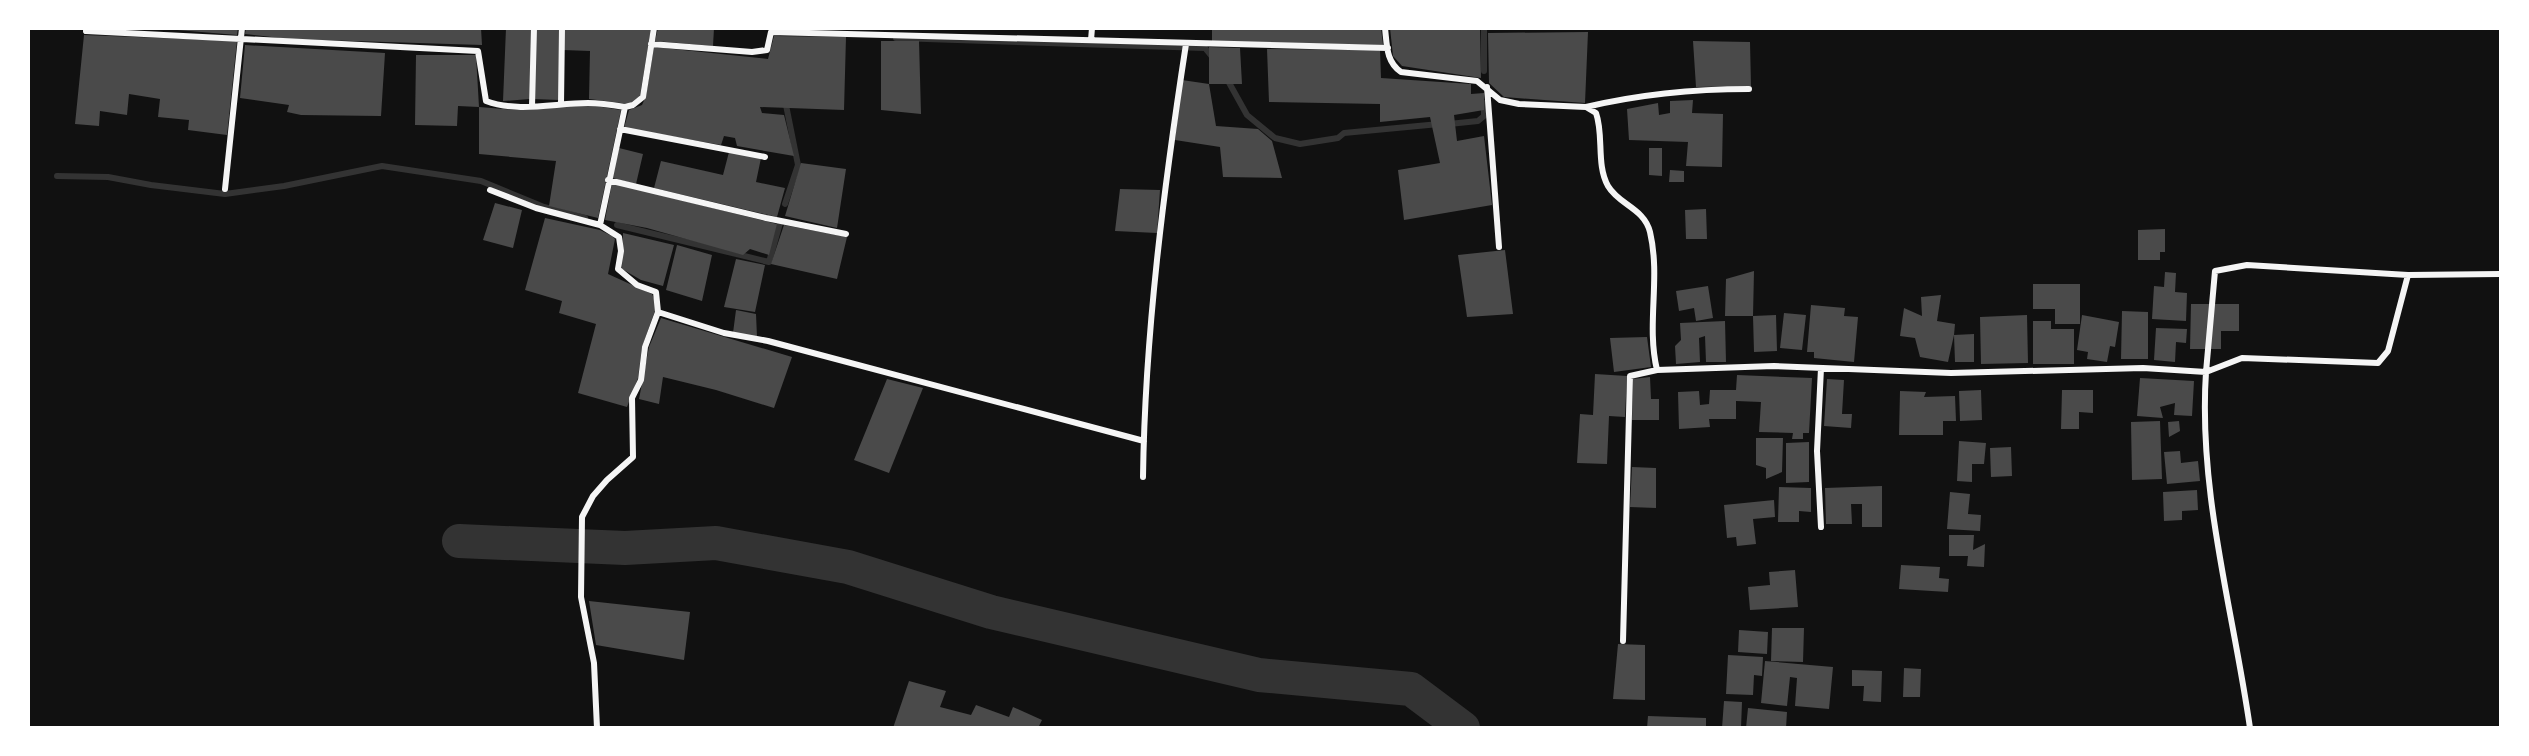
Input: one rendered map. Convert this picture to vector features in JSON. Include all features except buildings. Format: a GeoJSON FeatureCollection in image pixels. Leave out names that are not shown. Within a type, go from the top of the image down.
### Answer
{"type":"FeatureCollection","features":[{"type":"Feature","properties":{"kind":"street"},"geometry":{"type":"LineString","coordinates":[[225,189],[242,28]]}},
{"type":"Feature","properties":{"kind":"street"},"geometry":{"type":"LineString","coordinates":[[532,106],[534,28]]}},
{"type":"Feature","properties":{"kind":"street"},"geometry":{"type":"LineString","coordinates":[[561,104],[562,28]]}},
{"type":"Feature","properties":{"kind":"street"},"geometry":{"type":"LineString","coordinates":[[86,31],[478,51],[486,101],[504,106],[591,103],[625,107],[633,105],[643,97],[654,28]]}},
{"type":"Feature","properties":{"kind":"street"},"geometry":{"type":"LineString","coordinates":[[1091,40],[1092,28]]}},
{"type":"Feature","properties":{"kind":"street"},"geometry":{"type":"LineString","coordinates":[[1385,28],[1393,67],[1401,72],[1477,81],[1500,100],[1519,104],[1586,107],[1635,96],[1697,89],[1749,89]]}},
{"type":"Feature","properties":{"kind":"street"},"geometry":{"type":"LineString","coordinates":[[651,44],[752,52],[767,50],[770,30],[916,38],[1388,48]]}},
{"type":"Feature","properties":{"kind":"street"},"geometry":{"type":"LineString","coordinates":[[1143,477],[1165,182],[1186,44]]}},
{"type":"Feature","properties":{"kind":"street"},"geometry":{"type":"LineString","coordinates":[[1487,87],[1499,248]]}},
{"type":"Feature","properties":{"kind":"street"},"geometry":{"type":"LineString","coordinates":[[600,225],[625,107]]}},
{"type":"Feature","properties":{"kind":"street"},"geometry":{"type":"LineString","coordinates":[[1586,107],[1596,113],[1599,122],[1606,184],[1614,194],[1646,218],[1650,232],[1656,269],[1652,338],[1656,370]]}},
{"type":"Feature","properties":{"kind":"street"},"geometry":{"type":"LineString","coordinates":[[620,129],[765,157]]}},
{"type":"Feature","properties":{"kind":"street"},"geometry":{"type":"LineString","coordinates":[[608,180],[766,218],[846,234]]}},
{"type":"Feature","properties":{"kind":"street"},"geometry":{"type":"LineString","coordinates":[[490,190],[536,208],[600,225],[619,237],[621,250],[618,269],[637,285],[656,292],[658,312],[645,347],[641,380],[632,398],[633,457],[593,496],[582,517],[581,597],[594,663],[597,728]]}},
{"type":"Feature","properties":{"kind":"street"},"geometry":{"type":"LineString","coordinates":[[2250,728],[2220,560],[2208,468],[2204,403],[2215,271],[2247,265],[2408,275],[2500,274]]}},
{"type":"Feature","properties":{"kind":"street"},"geometry":{"type":"LineString","coordinates":[[1623,641],[1630,376],[1656,370],[1774,366],[1951,373],[2143,368],[2206,372],[2242,358],[2378,363],[2388,351],[2408,275]]}},
{"type":"Feature","properties":{"kind":"street"},"geometry":{"type":"LineString","coordinates":[[658,312],[724,333],[768,341],[1144,441]]}},
{"type":"Feature","properties":{"kind":"street"},"geometry":{"type":"LineString","coordinates":[[1821,368],[1817,452],[1821,527]]}},
{"type":"Feature","properties":{"kind":"waterway"},"geometry":{"type":"LineString","coordinates":[[1484,28],[1484,71]]}},
{"type":"Feature","properties":{"kind":"waterway"},"geometry":{"type":"LineString","coordinates":[[896,38],[1205,48],[1213,58]]}},
{"type":"Feature","properties":{"kind":"waterway"},"geometry":{"type":"LineString","coordinates":[[1227,79],[1247,115],[1275,138],[1300,144],[1338,138],[1344,133],[1439,124]]}},
{"type":"Feature","properties":{"kind":"waterway"},"geometry":{"type":"LineString","coordinates":[[785,100],[798,165],[785,204]]}},
{"type":"Feature","properties":{"kind":"waterway"},"geometry":{"type":"LineString","coordinates":[[1449,124],[1478,121],[1484,116],[1484,103]]}},
{"type":"Feature","properties":{"kind":"waterway"},"geometry":{"type":"LineString","coordinates":[[57,176],[108,177],[225,194],[284,186],[382,166],[481,181],[544,207],[585,218]]}},
{"type":"Feature","properties":{"kind":"waterway"},"geometry":{"type":"LineString","coordinates":[[617,225],[769,262],[780,223]]}},
{"type":"Feature","properties":{"kind":"waterway"},"geometry":{"type":"LineString","coordinates":[[459,541],[625,548],[716,543],[848,567],[991,612],[1259,675],[1411,689],[1463,728]]}}]}
